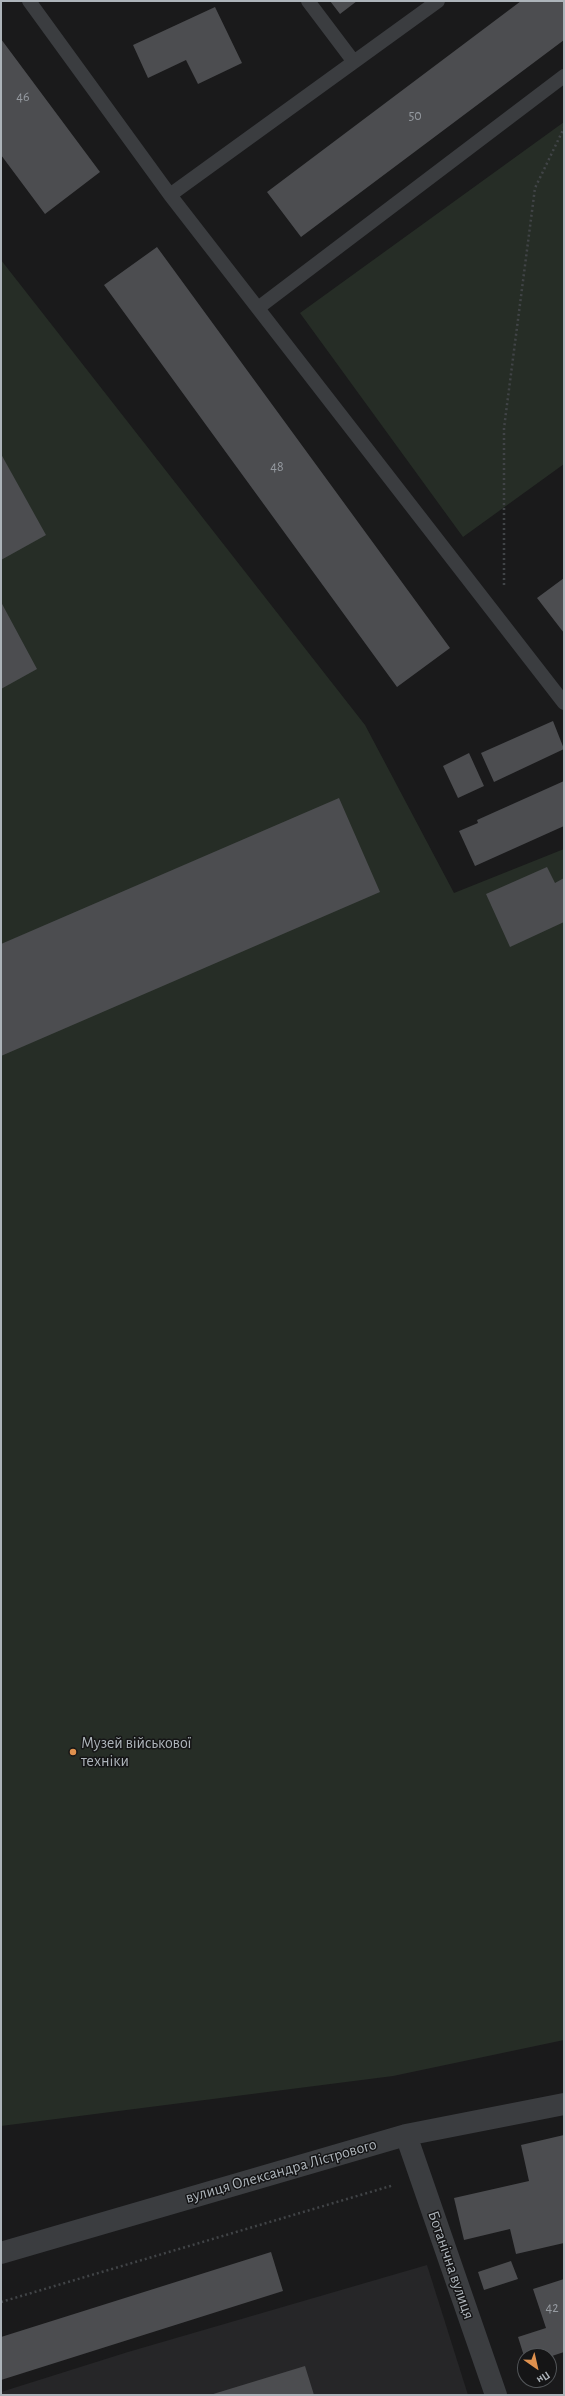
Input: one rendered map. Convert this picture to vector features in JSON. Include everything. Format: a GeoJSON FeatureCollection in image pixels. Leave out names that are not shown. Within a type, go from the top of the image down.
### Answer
{"type":"FeatureCollection","features":[{"type":"Feature","properties":{"kind":"street","name":"вулиця Олександра Лістрового"},"geometry":{"type":"LineString","coordinates":[[1,2253],[406,2135],[564,2104]]}},
{"type":"Feature","properties":{"kind":"street","name":"Ботанічна вулиця"},"geometry":{"type":"LineString","coordinates":[[406,2135],[496,2395]]}},
{"type":"Feature","properties":{"kind":"lane"},"geometry":{"type":"LineString","coordinates":[[29,1],[170,195],[564,703]]}},
{"type":"Feature","properties":{"kind":"lane"},"geometry":{"type":"LineString","coordinates":[[308,1],[354,62]]}},
{"type":"Feature","properties":{"kind":"lane"},"geometry":{"type":"LineString","coordinates":[[170,195],[438,1]]}},
{"type":"Feature","properties":{"kind":"lane"},"geometry":{"type":"LineString","coordinates":[[258,308],[564,76]]}},
{"type":"Feature","properties":{"kind":"path"},"geometry":{"type":"LineString","coordinates":[[504,625],[504,428],[535,188],[564,128]]}},
{"type":"Feature","properties":{"kind":"path"},"geometry":{"type":"LineString","coordinates":[[1,2302],[421,2177]]}},
{"type":"Feature","properties":{"kind":"shaded area"},"geometry":{"type":"Polygon","coordinates":[[[564,122],[564,464],[463,537],[300,313],[564,122]]]}},
{"type":"Feature","properties":{"kind":"shaded area"},"geometry":{"type":"Polygon","coordinates":[[[1,260],[365,725],[454,893],[564,849],[564,2040],[393,2076],[1,2126],[1,260]]]}},
{"type":"Feature","properties":{"kind":"shaded area"},"geometry":{"type":"Polygon","coordinates":[[[427,2265],[468,2395],[1,2395],[1,2392],[128,2352],[427,2265]]]}},
{"type":"Feature","properties":{"kind":"building"},"geometry":{"type":"Polygon","coordinates":[[[330,1],[357,1],[340,14],[330,1]]]}},
{"type":"Feature","properties":{"kind":"building"},"geometry":{"type":"Polygon","coordinates":[[[521,1],[564,1],[564,40],[301,237],[267,192],[521,1]]]}},
{"type":"Feature","properties":{"kind":"building"},"geometry":{"type":"Polygon","coordinates":[[[215,7],[242,63],[198,84],[186,60],[148,78],[133,45],[215,7]]]}},
{"type":"Feature","properties":{"kind":"building"},"geometry":{"type":"Polygon","coordinates":[[[1,39],[100,172],[45,214],[1,155],[1,39]]]}},
{"type":"Feature","properties":{"kind":"building"},"geometry":{"type":"Polygon","coordinates":[[[157,247],[450,648],[397,687],[104,285],[157,247]]]}},
{"type":"Feature","properties":{"kind":"building"},"geometry":{"type":"Polygon","coordinates":[[[1,454],[46,535],[1,560],[1,454]]]}},
{"type":"Feature","properties":{"kind":"building"},"geometry":{"type":"Polygon","coordinates":[[[564,578],[564,633],[537,598],[564,578]]]}},
{"type":"Feature","properties":{"kind":"building"},"geometry":{"type":"Polygon","coordinates":[[[1,602],[37,669],[1,689],[1,602]]]}},
{"type":"Feature","properties":{"kind":"building"},"geometry":{"type":"Polygon","coordinates":[[[553,721],[564,749],[494,782],[481,753],[553,721]]]}},
{"type":"Feature","properties":{"kind":"building"},"geometry":{"type":"Polygon","coordinates":[[[469,753],[484,786],[458,798],[443,766],[469,753]]]}},
{"type":"Feature","properties":{"kind":"building"},"geometry":{"type":"Polygon","coordinates":[[[564,781],[564,826],[475,866],[459,831],[478,823],[477,820],[564,781]]]}},
{"type":"Feature","properties":{"kind":"building"},"geometry":{"type":"Polygon","coordinates":[[[339,798],[380,892],[1,1056],[1,944],[339,798]]]}},
{"type":"Feature","properties":{"kind":"building"},"geometry":{"type":"Polygon","coordinates":[[[547,867],[555,883],[564,878],[564,922],[510,947],[486,894],[547,867]]]}},
{"type":"Feature","properties":{"kind":"building"},"geometry":{"type":"Polygon","coordinates":[[[564,2135],[564,2243],[516,2254],[510,2229],[464,2240],[454,2198],[529,2181],[521,2145],[564,2135]]]}},
{"type":"Feature","properties":{"kind":"building"},"geometry":{"type":"Polygon","coordinates":[[[271,2252],[283,2291],[1,2380],[1,2337],[271,2252]]]}},
{"type":"Feature","properties":{"kind":"building"},"geometry":{"type":"Polygon","coordinates":[[[511,2261],[518,2279],[484,2290],[478,2272],[511,2261]]]}},
{"type":"Feature","properties":{"kind":"building"},"geometry":{"type":"Polygon","coordinates":[[[564,2279],[564,2352],[557,2354],[557,2348],[521,2348],[518,2337],[546,2328],[533,2289],[564,2279]]]}},
{"type":"Feature","properties":{"kind":"building"},"geometry":{"type":"Polygon","coordinates":[[[305,2366],[314,2395],[210,2395],[305,2366]]]}},
{"type":"Feature","properties":{"kind":"place","name":"Музей військової техніки"},"geometry":{"type":"Point","coordinates":[73,1752]}}]}
